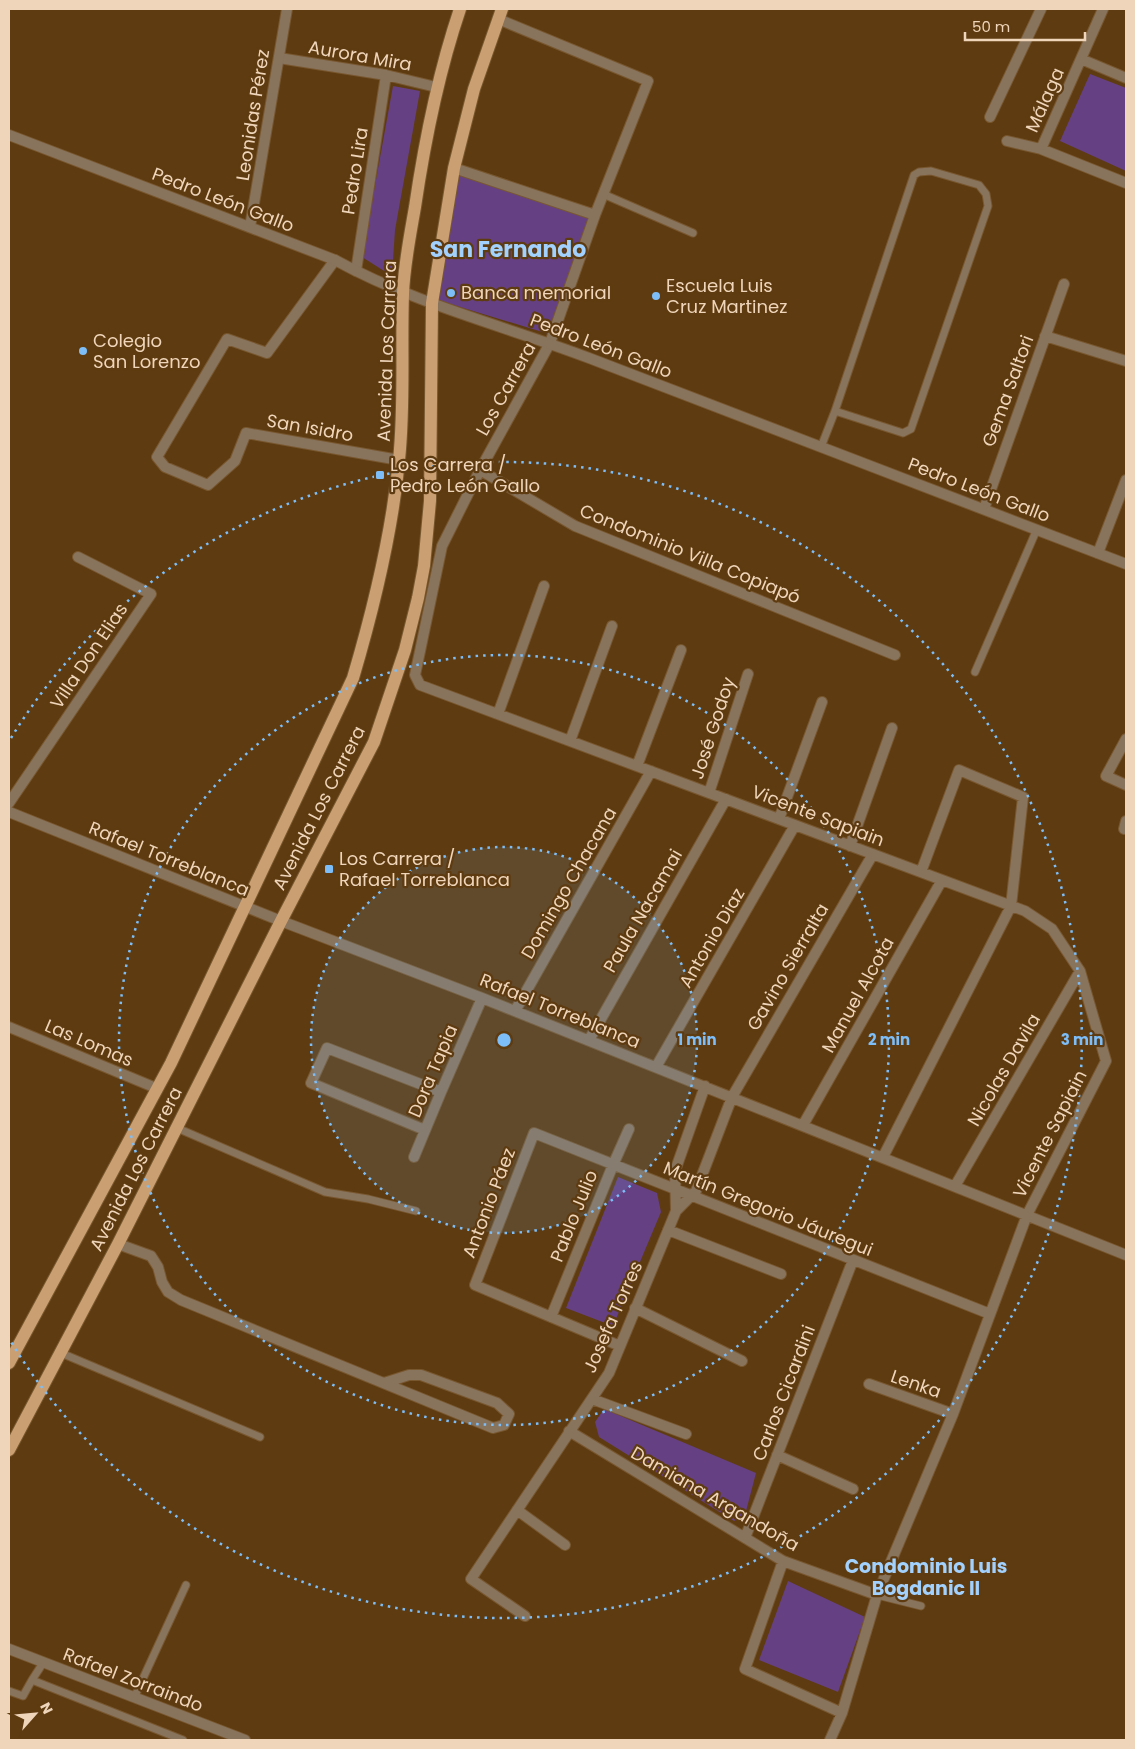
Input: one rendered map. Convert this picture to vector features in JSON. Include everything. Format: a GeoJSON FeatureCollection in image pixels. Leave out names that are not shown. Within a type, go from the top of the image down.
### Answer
{"type":"FeatureCollection","features":[{"type":"Feature","properties":{"kind":"main road","name":"Avenida Los Carrera"},"geometry":{"type":"LineString","coordinates":[[9,1363],[171,1063],[353,678],[382,566],[399,460],[403,402],[403,292],[423,152],[436,87],[447,46],[460,9]]}},
{"type":"Feature","properties":{"kind":"main road","name":"Avenida Los Carrera"},"geometry":{"type":"LineString","coordinates":[[9,1450],[118,1244],[281,921],[374,742],[412,624],[424,566],[430,501],[432,303],[454,168],[474,89],[500,14]]}},
{"type":"Feature","properties":{"kind":"street","name":"Leonidas Pérez"},"geometry":{"type":"LineString","coordinates":[[250,227],[288,9]]}},
{"type":"Feature","properties":{"kind":"street"},"geometry":{"type":"LineString","coordinates":[[990,118],[1041,9]]}},
{"type":"Feature","properties":{"kind":"street","name":"Málaga"},"geometry":{"type":"LineString","coordinates":[[1041,149],[1103,9]]}},
{"type":"Feature","properties":{"kind":"street","name":"Los Carrera"},"geometry":{"type":"LineString","coordinates":[[420,685],[415,675],[442,546],[480,470],[550,343],[595,215],[648,81],[500,14]]}},
{"type":"Feature","properties":{"kind":"street","name":"Aurora Mira"},"geometry":{"type":"LineString","coordinates":[[279,58],[386,75],[436,87]]}},
{"type":"Feature","properties":{"kind":"street"},"geometry":{"type":"LineString","coordinates":[[1081,59],[1126,78]]}},
{"type":"Feature","properties":{"kind":"street","name":"Pedro Lira"},"geometry":{"type":"LineString","coordinates":[[356,271],[386,75]]}},
{"type":"Feature","properties":{"kind":"street","name":"Pedro León Gallo"},"geometry":{"type":"LineString","coordinates":[[9,134],[335,260],[403,292],[550,343],[1126,564]]}},
{"type":"Feature","properties":{"kind":"street"},"geometry":{"type":"LineString","coordinates":[[1007,141],[1041,149],[1126,183]]}},
{"type":"Feature","properties":{"kind":"street"},"geometry":{"type":"LineString","coordinates":[[454,168],[595,215]]}},
{"type":"Feature","properties":{"kind":"street","name":"San Isidro"},"geometry":{"type":"LineString","coordinates":[[335,260],[267,353],[227,339],[156,457],[165,467],[208,485],[235,461],[246,433],[399,460]]}},
{"type":"Feature","properties":{"kind":"street","name":"Gema Saltori"},"geometry":{"type":"LineString","coordinates":[[984,509],[1064,284]]}},
{"type":"Feature","properties":{"kind":"street"},"geometry":{"type":"LineString","coordinates":[[1045,336],[1126,361]]}},
{"type":"Feature","properties":{"kind":"street","name":"Condominio Villa Copiapó"},"geometry":{"type":"LineString","coordinates":[[480,470],[575,526],[895,655]]}},
{"type":"Feature","properties":{"kind":"street"},"geometry":{"type":"LineString","coordinates":[[1098,553],[1126,480]]}},
{"type":"Feature","properties":{"kind":"street","name":"Villa Don Elias"},"geometry":{"type":"LineString","coordinates":[[9,803],[151,594],[78,558]]}},
{"type":"Feature","properties":{"kind":"street"},"geometry":{"type":"LineString","coordinates":[[498,714],[544,586]]}},
{"type":"Feature","properties":{"kind":"street"},"geometry":{"type":"LineString","coordinates":[[570,741],[612,626]]}},
{"type":"Feature","properties":{"kind":"street"},"geometry":{"type":"LineString","coordinates":[[637,766],[681,650]]}},
{"type":"Feature","properties":{"kind":"street","name":"José Godoy"},"geometry":{"type":"LineString","coordinates":[[709,793],[748,674]]}},
{"type":"Feature","properties":{"kind":"street","name":"Vicente Sapiain"},"geometry":{"type":"LineString","coordinates":[[420,685],[1026,911],[1052,929],[1080,971],[1106,1061],[1027,1214],[953,1414],[877,1595],[842,1713],[830,1740]]}},
{"type":"Feature","properties":{"kind":"street"},"geometry":{"type":"LineString","coordinates":[[779,819],[822,702]]}},
{"type":"Feature","properties":{"kind":"street"},"geometry":{"type":"LineString","coordinates":[[850,846],[892,728]]}},
{"type":"Feature","properties":{"kind":"street"},"geometry":{"type":"LineString","coordinates":[[1126,740],[1106,776],[1126,785]]}},
{"type":"Feature","properties":{"kind":"street"},"geometry":{"type":"LineString","coordinates":[[883,1157],[1011,906],[1023,798],[959,770],[921,872]]}},
{"type":"Feature","properties":{"kind":"street","name":"Domingo Chacana"},"geometry":{"type":"LineString","coordinates":[[515,1011],[651,771]]}},
{"type":"Feature","properties":{"kind":"street","name":"Paula Nacamai"},"geometry":{"type":"LineString","coordinates":[[588,1040],[726,799]]}},
{"type":"Feature","properties":{"kind":"street","name":"Rafael Torreblanca"},"geometry":{"type":"LineString","coordinates":[[9,812],[281,921],[705,1086],[1126,1255]]}},
{"type":"Feature","properties":{"kind":"street","name":"Antonio Diaz"},"geometry":{"type":"LineString","coordinates":[[656,1067],[795,825]]}},
{"type":"Feature","properties":{"kind":"street","name":"Gavino Sierralta"},"geometry":{"type":"LineString","coordinates":[[732,1097],[873,854]]}},
{"type":"Feature","properties":{"kind":"street","name":"Manuel Alcota"},"geometry":{"type":"LineString","coordinates":[[803,1126],[942,880]]}},
{"type":"Feature","properties":{"kind":"street","name":"Nicolas Davila"},"geometry":{"type":"LineString","coordinates":[[955,1186],[1080,971]]}},
{"type":"Feature","properties":{"kind":"street","name":"Dora Tapia"},"geometry":{"type":"LineString","coordinates":[[414,1157],[482,998]]}},
{"type":"Feature","properties":{"kind":"street","name":"Las Lomas"},"geometry":{"type":"LineString","coordinates":[[9,1027],[156,1088]]}},
{"type":"Feature","properties":{"kind":"street"},"geometry":{"type":"LineString","coordinates":[[425,1130],[311,1083],[327,1048],[441,1092]]}},
{"type":"Feature","properties":{"kind":"street","name":"Josefa Torres"},"geometry":{"type":"LineString","coordinates":[[676,1211],[675,1171],[705,1086]]}},
{"type":"Feature","properties":{"kind":"street","name":"Josefa Torres"},"geometry":{"type":"LineString","coordinates":[[525,1616],[471,1579],[609,1373],[676,1211],[696,1191],[732,1097]]}},
{"type":"Feature","properties":{"kind":"street","name":"Pablo Julio"},"geometry":{"type":"LineString","coordinates":[[551,1317],[629,1128]]}},
{"type":"Feature","properties":{"kind":"street","name":"Martín Gregorio Jáuregui"},"geometry":{"type":"LineString","coordinates":[[534,1133],[990,1314]]}},
{"type":"Feature","properties":{"kind":"street","name":"Antonio Páez"},"geometry":{"type":"LineString","coordinates":[[534,1133],[475,1285],[551,1317]]}},
{"type":"Feature","properties":{"kind":"street"},"geometry":{"type":"LineString","coordinates":[[668,1230],[781,1274]]}},
{"type":"Feature","properties":{"kind":"street"},"geometry":{"type":"LineString","coordinates":[[118,1244],[150,1256],[158,1267],[162,1282],[168,1292],[181,1300],[493,1428],[504,1425],[508,1414],[497,1403],[421,1376],[409,1375],[384,1383]]}},
{"type":"Feature","properties":{"kind":"street","name":"Carlos Cicardini"},"geometry":{"type":"LineString","coordinates":[[745,1538],[853,1260]]}},
{"type":"Feature","properties":{"kind":"street"},"geometry":{"type":"LineString","coordinates":[[636,1308],[742,1361]]}},
{"type":"Feature","properties":{"kind":"street"},"geometry":{"type":"LineString","coordinates":[[551,1317],[620,1346]]}},
{"type":"Feature","properties":{"kind":"street","name":"Lenka"},"geometry":{"type":"LineString","coordinates":[[869,1384],[953,1414]]}},
{"type":"Feature","properties":{"kind":"street"},"geometry":{"type":"LineString","coordinates":[[592,1399],[686,1434]]}},
{"type":"Feature","properties":{"kind":"street","name":"Damiana Argandoña"},"geometry":{"type":"LineString","coordinates":[[569,1431],[783,1561],[877,1595]]}},
{"type":"Feature","properties":{"kind":"street"},"geometry":{"type":"LineString","coordinates":[[778,1455],[854,1489]]}},
{"type":"Feature","properties":{"kind":"street"},"geometry":{"type":"LineString","coordinates":[[517,1510],[565,1545]]}},
{"type":"Feature","properties":{"kind":"street"},"geometry":{"type":"LineString","coordinates":[[783,1561],[745,1669],[842,1713]]}},
{"type":"Feature","properties":{"kind":"street","name":"Rafael Zorraindo"},"geometry":{"type":"LineString","coordinates":[[9,1649],[245,1740]]}},
{"type":"Feature","properties":{"kind":"lane"},"geometry":{"type":"LineString","coordinates":[[821,447],[835,411],[914,175],[919,172],[931,171],[979,185],[986,194],[988,206],[911,429],[903,433],[835,411]]}},
{"type":"Feature","properties":{"kind":"lane"},"geometry":{"type":"LineString","coordinates":[[603,194],[693,233]]}},
{"type":"Feature","properties":{"kind":"lane"},"geometry":{"type":"LineString","coordinates":[[975,672],[1037,529]]}},
{"type":"Feature","properties":{"kind":"lane"},"geometry":{"type":"LineString","coordinates":[[177,1128],[325,1192],[368,1199],[416,1211]]}},
{"type":"Feature","properties":{"kind":"lane"},"geometry":{"type":"LineString","coordinates":[[61,1353],[260,1437]]}},
{"type":"Feature","properties":{"kind":"lane"},"geometry":{"type":"LineString","coordinates":[[134,1698],[186,1585]]}},
{"type":"Feature","properties":{"kind":"lane"},"geometry":{"type":"LineString","coordinates":[[877,1595],[921,1606]]}},
{"type":"Feature","properties":{"kind":"lane"},"geometry":{"type":"LineString","coordinates":[[9,1691],[23,1696],[43,1663]]}},
{"type":"Feature","properties":{"kind":"lane"},"geometry":{"type":"LineString","coordinates":[[32,1680],[184,1740]]}},
{"type":"Feature","properties":{"kind":"shaded area"},"geometry":{"type":"Polygon","coordinates":[[[1090,74],[1126,88],[1126,171],[1060,141],[1090,74]]]}},
{"type":"Feature","properties":{"kind":"shaded area"},"geometry":{"type":"Polygon","coordinates":[[[393,86],[420,91],[395,230],[392,276],[362,257],[393,86]]]}},
{"type":"Feature","properties":{"kind":"shaded area"},"geometry":{"type":"Polygon","coordinates":[[[457,174],[589,218],[549,334],[437,300],[457,174]]]}},
{"type":"Feature","properties":{"kind":"shaded area"},"geometry":{"type":"Polygon","coordinates":[[[618,1177],[657,1193],[661,1212],[613,1326],[566,1308],[618,1177]]]}},
{"type":"Feature","properties":{"kind":"shaded area"},"geometry":{"type":"Polygon","coordinates":[[[604,1409],[756,1473],[745,1515],[734,1521],[599,1437],[595,1422],[604,1409]]]}},
{"type":"Feature","properties":{"kind":"shaded area"},"geometry":{"type":"Polygon","coordinates":[[[788,1581],[865,1617],[838,1692],[759,1660],[788,1581]]]}},
{"type":"Feature","properties":{"kind":"place","name":"Banca memorial"},"geometry":{"type":"Point","coordinates":[451,293]}},
{"type":"Feature","properties":{"kind":"place","name":"Escuela Luis Cruz Martinez"},"geometry":{"type":"Point","coordinates":[656,296]}},
{"type":"Feature","properties":{"kind":"place","name":"Colegio San Lorenzo"},"geometry":{"type":"Point","coordinates":[83,351]}},
{"type":"Feature","properties":{"kind":"place","name":"Los Carrera / Pedro León Gallo"},"geometry":{"type":"Point","coordinates":[380,475]}},
{"type":"Feature","properties":{"kind":"place","name":"Los Carrera / Rafael Torreblanca"},"geometry":{"type":"Point","coordinates":[329,869]}},
{"type":"Feature","properties":{"kind":"district","name":"San Fernando"},"geometry":{"type":"Point","coordinates":[508,249]}},
{"type":"Feature","properties":{"kind":"district","name":"Condominio Luis Bogdanic II"},"geometry":{"type":"Point","coordinates":[926,1577]}}]}
